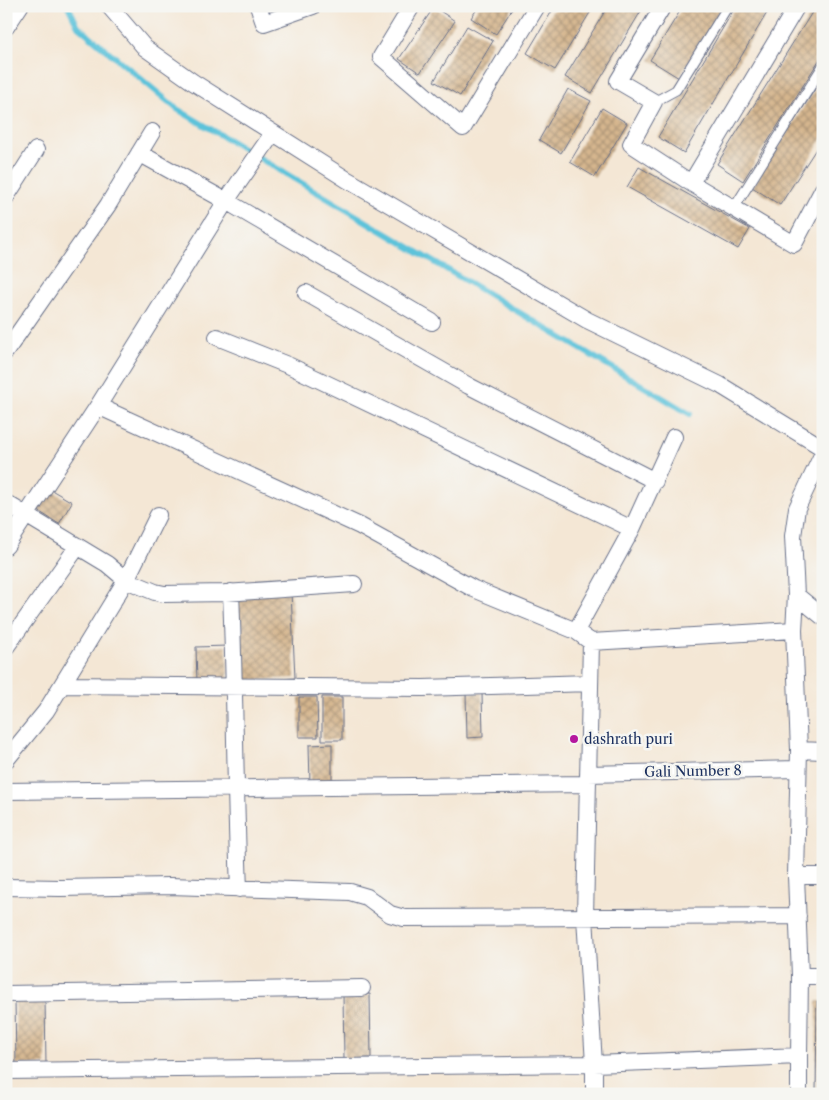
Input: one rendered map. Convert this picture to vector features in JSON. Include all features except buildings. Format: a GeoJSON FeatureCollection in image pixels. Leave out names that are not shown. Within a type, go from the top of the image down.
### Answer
{"type":"FeatureCollection","features":[{"type":"Feature","properties":{"kind":"street"},"geometry":{"type":"LineString","coordinates":[[6,26],[20,6]]}},
{"type":"Feature","properties":{"kind":"street"},"geometry":{"type":"LineString","coordinates":[[109,6],[145,48],[269,140],[346,179],[587,320],[720,386],[823,448]]}},
{"type":"Feature","properties":{"kind":"street"},"geometry":{"type":"LineString","coordinates":[[258,6],[264,23],[313,6]]}},
{"type":"Feature","properties":{"kind":"street"},"geometry":{"type":"LineString","coordinates":[[412,6],[381,57],[463,128],[537,6]]}},
{"type":"Feature","properties":{"kind":"street"},"geometry":{"type":"LineString","coordinates":[[663,6],[618,81],[654,102],[631,144],[691,183],[794,244],[823,189]]}},
{"type":"Feature","properties":{"kind":"street"},"geometry":{"type":"LineString","coordinates":[[691,183],[797,6]]}},
{"type":"Feature","properties":{"kind":"street"},"geometry":{"type":"LineString","coordinates":[[6,350],[108,205],[152,132]]}},
{"type":"Feature","properties":{"kind":"street"},"geometry":{"type":"LineString","coordinates":[[6,546],[98,406],[226,201],[269,140]]}},
{"type":"Feature","properties":{"kind":"street"},"geometry":{"type":"LineString","coordinates":[[6,196],[36,150]]}},
{"type":"Feature","properties":{"kind":"street"},"geometry":{"type":"LineString","coordinates":[[139,153],[226,201],[432,322]]}},
{"type":"Feature","properties":{"kind":"street"},"geometry":{"type":"LineString","coordinates":[[306,293],[469,386],[655,481]]}},
{"type":"Feature","properties":{"kind":"street"},"geometry":{"type":"LineString","coordinates":[[217,337],[290,366],[632,529]]}},
{"type":"Feature","properties":{"kind":"street"},"geometry":{"type":"LineString","coordinates":[[98,406],[360,526],[474,589],[576,631],[590,642],[794,630]]}},
{"type":"Feature","properties":{"kind":"street"},"geometry":{"type":"LineString","coordinates":[[576,631],[632,529],[674,437]]}},
{"type":"Feature","properties":{"kind":"street"},"geometry":{"type":"LineString","coordinates":[[799,1094],[800,976],[796,876],[797,769],[799,750],[794,630],[796,595],[793,536],[797,508],[823,453]]}},
{"type":"Feature","properties":{"kind":"street"},"geometry":{"type":"LineString","coordinates":[[6,503],[78,546],[126,580],[155,592],[164,594],[232,592],[354,584]]}},
{"type":"Feature","properties":{"kind":"street"},"geometry":{"type":"LineString","coordinates":[[6,760],[46,711],[126,580],[158,515]]}},
{"type":"Feature","properties":{"kind":"street"},"geometry":{"type":"LineString","coordinates":[[6,647],[78,546]]}},
{"type":"Feature","properties":{"kind":"street"},"geometry":{"type":"LineString","coordinates":[[232,592],[235,686],[235,788],[239,889]]}},
{"type":"Feature","properties":{"kind":"street"},"geometry":{"type":"LineString","coordinates":[[796,595],[823,617]]}},
{"type":"Feature","properties":{"kind":"street"},"geometry":{"type":"LineString","coordinates":[[590,642],[585,917],[594,1064],[594,1094]]}},
{"type":"Feature","properties":{"kind":"street"},"geometry":{"type":"LineString","coordinates":[[62,685],[423,688],[590,683]]}},
{"type":"Feature","properties":{"kind":"street"},"geometry":{"type":"LineString","coordinates":[[799,750],[823,751]]}},
{"type":"Feature","properties":{"kind":"street","name":"Gali Number 8"},"geometry":{"type":"LineString","coordinates":[[6,791],[235,788],[588,779],[797,769]]}},
{"type":"Feature","properties":{"kind":"street"},"geometry":{"type":"LineString","coordinates":[[796,876],[823,876]]}},
{"type":"Feature","properties":{"kind":"street"},"geometry":{"type":"LineString","coordinates":[[6,887],[170,886],[350,892],[367,896],[390,914],[404,918],[798,916]]}},
{"type":"Feature","properties":{"kind":"street"},"geometry":{"type":"LineString","coordinates":[[800,976],[823,976]]}},
{"type":"Feature","properties":{"kind":"street"},"geometry":{"type":"LineString","coordinates":[[6,994],[362,988]]}},
{"type":"Feature","properties":{"kind":"street"},"geometry":{"type":"LineString","coordinates":[[6,1071],[594,1064],[799,1056]]}},
{"type":"Feature","properties":{"kind":"lane"},"geometry":{"type":"LineString","coordinates":[[654,102],[676,90],[728,6]]}},
{"type":"Feature","properties":{"kind":"lane"},"geometry":{"type":"LineString","coordinates":[[734,208],[823,66]]}},
{"type":"Feature","properties":{"kind":"waterway"},"geometry":{"type":"LineString","coordinates":[[68,6],[78,26],[177,109],[690,414]]}},
{"type":"Feature","properties":{"kind":"place","name":"dashrath puri"},"geometry":{"type":"Point","coordinates":[574,739]}}]}
